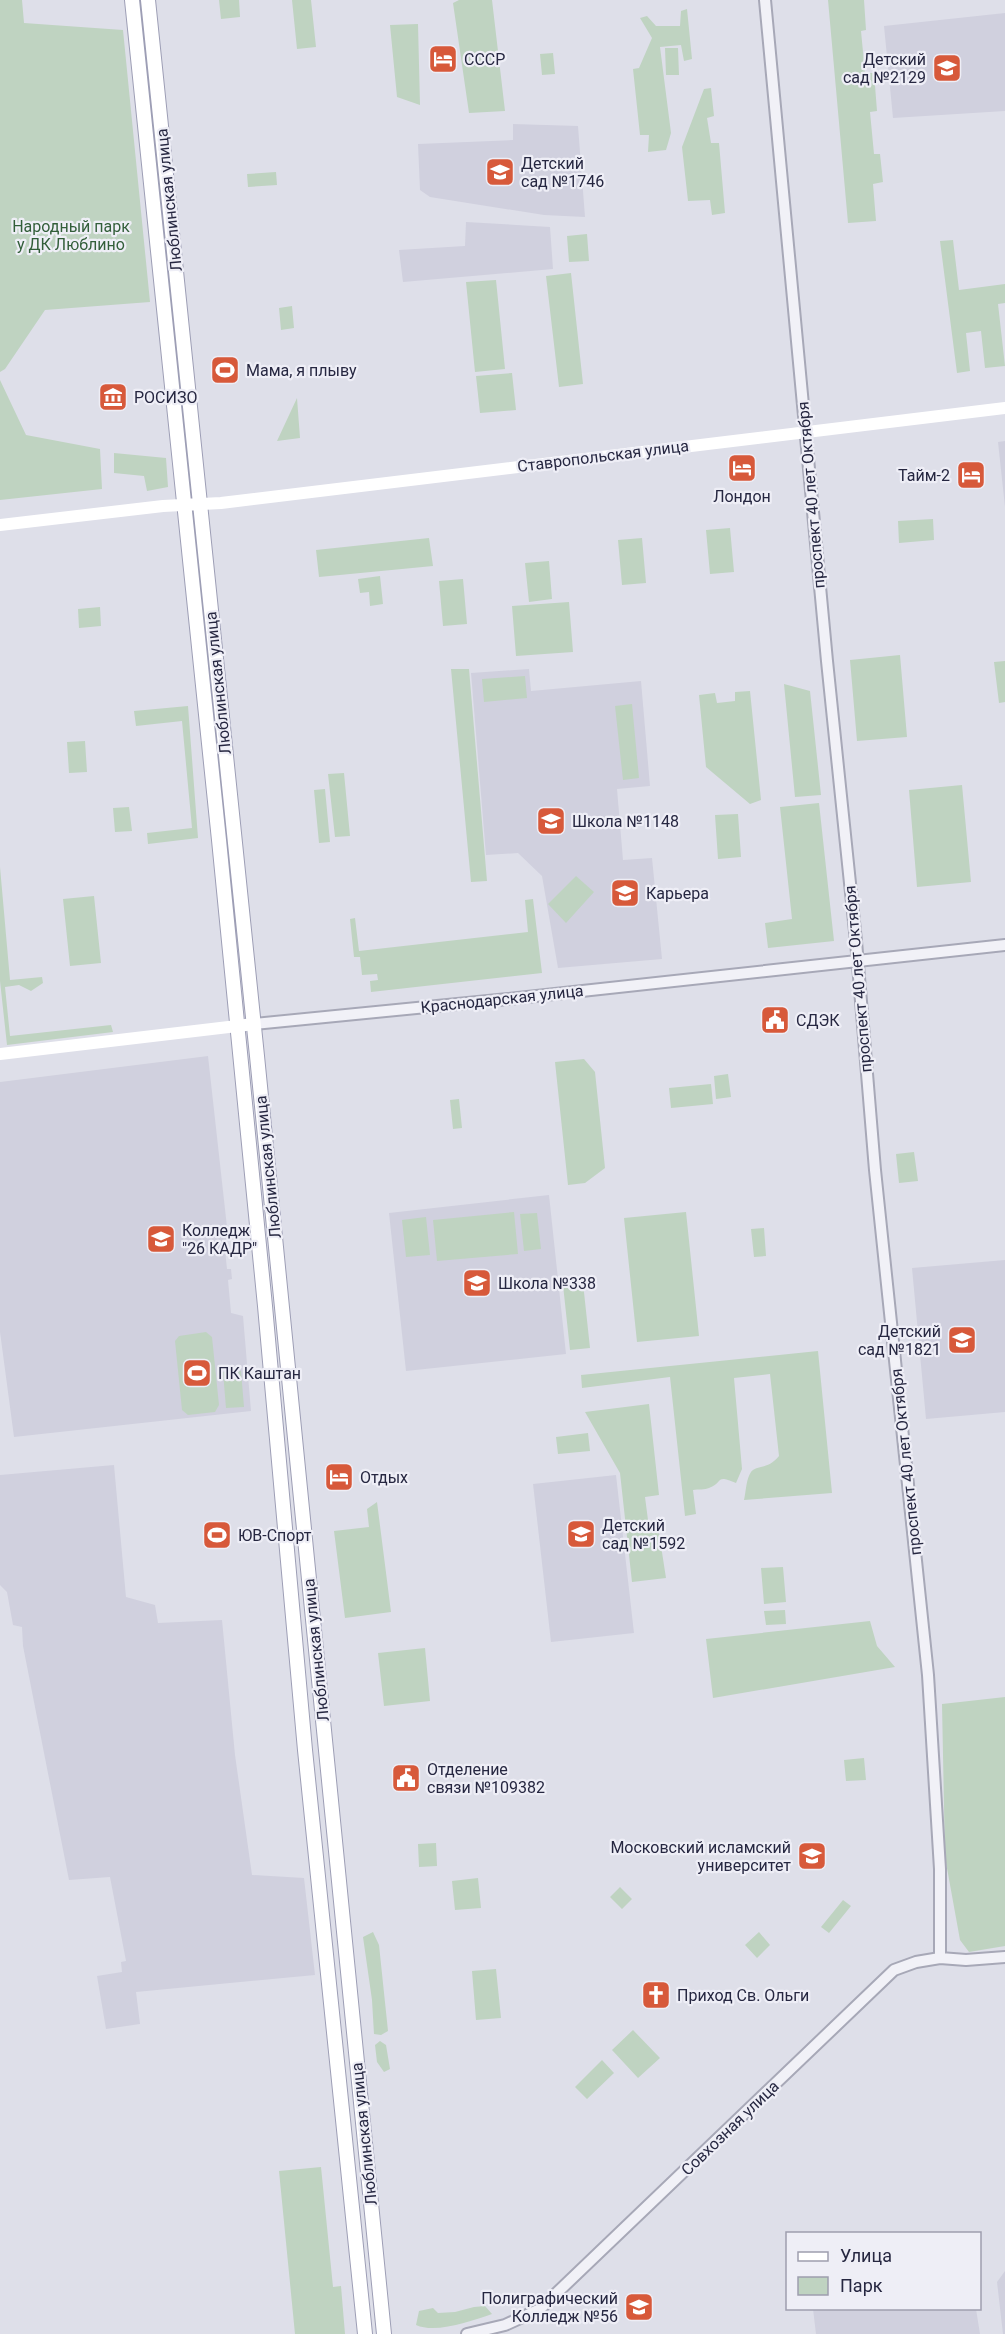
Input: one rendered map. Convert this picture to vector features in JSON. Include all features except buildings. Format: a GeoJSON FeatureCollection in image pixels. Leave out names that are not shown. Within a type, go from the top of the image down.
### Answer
{"type":"FeatureCollection","features":[{"type":"Feature","properties":{"kind":"main road","name":"Люблинская улица"},"geometry":{"type":"LineString","coordinates":[[132,0],[264,1295],[305,1750],[365,2334]]}},
{"type":"Feature","properties":{"kind":"main road","name":"Люблинская улица"},"geometry":{"type":"LineString","coordinates":[[148,0],[254,1024],[384,2334]]}},
{"type":"Feature","properties":{"kind":"main road","name":"Ставропольская улица"},"geometry":{"type":"LineString","coordinates":[[0,525],[200,505],[1005,408]]}},
{"type":"Feature","properties":{"kind":"main road","name":"Краснодарская улица"},"geometry":{"type":"LineString","coordinates":[[0,1054],[254,1024]]}},
{"type":"Feature","properties":{"kind":"street","name":"проспект 40 лет Октября"},"geometry":{"type":"LineString","coordinates":[[765,0],[875,1170],[927,1675],[940,1869],[940,1958]]}},
{"type":"Feature","properties":{"kind":"street","name":"Краснодарская улица"},"geometry":{"type":"LineString","coordinates":[[254,1024],[1005,945]]}},
{"type":"Feature","properties":{"kind":"street","name":"Совхозная улица"},"geometry":{"type":"LineString","coordinates":[[467,2334],[505,2325],[540,2309],[894,1970],[916,1962],[940,1958],[966,1960],[1005,1957]]}},
{"type":"Feature","properties":{"kind":"shaded area","name":"Детский сад №2129"},"geometry":{"type":"Polygon","coordinates":[[[1005,13],[1005,111],[893,118],[884,26],[1005,13]]]}},
{"type":"Feature","properties":{"kind":"shaded area","name":"Детский сад №1746"},"geometry":{"type":"Polygon","coordinates":[[[513,124],[578,126],[585,217],[544,215],[430,197],[420,190],[418,144],[513,140],[513,124]]]}},
{"type":"Feature","properties":{"kind":"shaded area"},"geometry":{"type":"Polygon","coordinates":[[[466,222],[550,227],[553,269],[403,282],[399,250],[465,246],[466,222]]]}},
{"type":"Feature","properties":{"kind":"shaded area"},"geometry":{"type":"Polygon","coordinates":[[[1005,441],[1005,507],[998,442],[1005,441]]]}},
{"type":"Feature","properties":{"kind":"shaded area","name":"Школа №1148"},"geometry":{"type":"Polygon","coordinates":[[[529,669],[531,691],[641,681],[650,786],[617,789],[623,860],[652,858],[662,959],[558,968],[542,876],[518,853],[486,855],[471,673],[529,669]]]}},
{"type":"Feature","properties":{"kind":"shaded area"},"geometry":{"type":"Polygon","coordinates":[[[208,1056],[230,1239],[224,1240],[227,1269],[231,1269],[232,1279],[228,1280],[231,1313],[243,1316],[251,1411],[14,1437],[0,1332],[0,1082],[208,1056]]]}},
{"type":"Feature","properties":{"kind":"shaded area","name":"Школа №338"},"geometry":{"type":"Polygon","coordinates":[[[549,1195],[566,1354],[406,1371],[389,1213],[549,1195]]]}},
{"type":"Feature","properties":{"kind":"shaded area","name":"Детский сад №1821"},"geometry":{"type":"Polygon","coordinates":[[[1005,1260],[1005,1412],[926,1419],[912,1268],[1005,1260]]]}},
{"type":"Feature","properties":{"kind":"shaded area"},"geometry":{"type":"Polygon","coordinates":[[[114,1465],[126,1597],[155,1605],[158,1623],[222,1620],[235,1755],[252,1875],[304,1878],[315,1975],[136,1992],[140,2024],[106,2029],[97,1976],[122,1972],[121,1962],[126,1961],[110,1877],[69,1880],[23,1646],[22,1627],[13,1625],[7,1592],[0,1585],[0,1475],[114,1465]]]}},
{"type":"Feature","properties":{"kind":"shaded area","name":"Детский сад №1592"},"geometry":{"type":"Polygon","coordinates":[[[616,1475],[634,1633],[551,1642],[533,1484],[616,1475]]]}},
{"type":"Feature","properties":{"kind":"shaded area"},"geometry":{"type":"Polygon","coordinates":[[[1005,2271],[1005,2334],[1003,2334],[997,2282],[1005,2271]]]}},
{"type":"Feature","properties":{"kind":"shaded area"},"geometry":{"type":"Polygon","coordinates":[[[813,2310],[976,2310],[980,2334],[816,2334],[813,2310]]]}},
{"type":"Feature","properties":{"kind":"green space","name":"Народный парк у ДК Люблино"},"geometry":{"type":"Polygon","coordinates":[[[0,0],[22,0],[24,23],[123,30],[150,302],[45,310],[5,369],[0,372],[0,0]]]}},
{"type":"Feature","properties":{"kind":"green space"},"geometry":{"type":"Polygon","coordinates":[[[219,0],[239,0],[240,17],[221,19],[219,0]]]}},
{"type":"Feature","properties":{"kind":"green space"},"geometry":{"type":"Polygon","coordinates":[[[292,0],[311,0],[316,47],[297,49],[292,0]]]}},
{"type":"Feature","properties":{"kind":"green space"},"geometry":{"type":"Polygon","coordinates":[[[459,0],[492,0],[505,111],[469,113],[453,3],[459,0]]]}},
{"type":"Feature","properties":{"kind":"green space"},"geometry":{"type":"Polygon","coordinates":[[[828,0],[864,0],[866,30],[861,31],[865,73],[874,73],[877,111],[870,112],[874,154],[880,154],[883,182],[873,184],[876,221],[848,223],[828,0]]]}},
{"type":"Feature","properties":{"kind":"green space"},"geometry":{"type":"Polygon","coordinates":[[[687,9],[692,59],[684,61],[681,45],[660,47],[671,133],[666,150],[648,152],[649,135],[640,135],[633,69],[639,68],[652,38],[640,18],[647,16],[656,26],[680,26],[681,11],[687,9]]]}},
{"type":"Feature","properties":{"kind":"green space"},"geometry":{"type":"Polygon","coordinates":[[[418,24],[420,105],[397,97],[390,25],[418,24]]]}},
{"type":"Feature","properties":{"kind":"green space"},"geometry":{"type":"Polygon","coordinates":[[[665,48],[678,48],[679,75],[666,75],[665,48]]]}},
{"type":"Feature","properties":{"kind":"green space"},"geometry":{"type":"Polygon","coordinates":[[[553,53],[555,74],[542,75],[540,54],[553,53]]]}},
{"type":"Feature","properties":{"kind":"green space"},"geometry":{"type":"Polygon","coordinates":[[[711,88],[714,116],[707,118],[711,143],[719,143],[725,213],[712,215],[710,200],[688,201],[682,147],[704,89],[711,88]]]}},
{"type":"Feature","properties":{"kind":"green space"},"geometry":{"type":"Polygon","coordinates":[[[276,172],[277,185],[248,187],[247,174],[276,172]]]}},
{"type":"Feature","properties":{"kind":"green space"},"geometry":{"type":"Polygon","coordinates":[[[587,234],[589,261],[569,262],[567,236],[587,234]]]}},
{"type":"Feature","properties":{"kind":"green space"},"geometry":{"type":"Polygon","coordinates":[[[953,240],[959,290],[1005,284],[1005,303],[998,304],[1005,366],[985,368],[981,331],[966,333],[970,371],[957,373],[940,241],[953,240]]]}},
{"type":"Feature","properties":{"kind":"green space"},"geometry":{"type":"Polygon","coordinates":[[[571,273],[583,384],[559,387],[546,276],[571,273]]]}},
{"type":"Feature","properties":{"kind":"green space"},"geometry":{"type":"Polygon","coordinates":[[[496,280],[505,369],[475,372],[466,282],[496,280]]]}},
{"type":"Feature","properties":{"kind":"green space"},"geometry":{"type":"Polygon","coordinates":[[[292,306],[294,328],[281,330],[279,308],[292,306]]]}},
{"type":"Feature","properties":{"kind":"green space"},"geometry":{"type":"Polygon","coordinates":[[[512,373],[516,410],[480,413],[476,376],[512,373]]]}},
{"type":"Feature","properties":{"kind":"green space"},"geometry":{"type":"Polygon","coordinates":[[[0,380],[26,435],[100,449],[102,489],[0,500],[0,380]]]}},
{"type":"Feature","properties":{"kind":"green space"},"geometry":{"type":"Polygon","coordinates":[[[297,398],[300,438],[277,441],[297,398]]]}},
{"type":"Feature","properties":{"kind":"green space"},"geometry":{"type":"Polygon","coordinates":[[[114,453],[166,458],[168,487],[147,491],[144,476],[114,473],[114,453]]]}},
{"type":"Feature","properties":{"kind":"green space"},"geometry":{"type":"Polygon","coordinates":[[[933,519],[934,540],[899,543],[898,521],[933,519]]]}},
{"type":"Feature","properties":{"kind":"green space"},"geometry":{"type":"Polygon","coordinates":[[[730,528],[734,572],[710,574],[706,530],[730,528]]]}},
{"type":"Feature","properties":{"kind":"green space"},"geometry":{"type":"Polygon","coordinates":[[[429,538],[433,566],[319,577],[316,550],[429,538]]]}},
{"type":"Feature","properties":{"kind":"green space"},"geometry":{"type":"Polygon","coordinates":[[[642,538],[646,583],[622,585],[618,540],[642,538]]]}},
{"type":"Feature","properties":{"kind":"green space"},"geometry":{"type":"Polygon","coordinates":[[[549,561],[552,599],[529,602],[525,563],[549,561]]]}},
{"type":"Feature","properties":{"kind":"green space"},"geometry":{"type":"Polygon","coordinates":[[[380,576],[383,604],[370,606],[369,592],[360,593],[358,579],[380,576]]]}},
{"type":"Feature","properties":{"kind":"green space"},"geometry":{"type":"Polygon","coordinates":[[[463,579],[467,624],[443,626],[439,581],[463,579]]]}},
{"type":"Feature","properties":{"kind":"green space"},"geometry":{"type":"Polygon","coordinates":[[[569,602],[573,652],[516,656],[512,606],[569,602]]]}},
{"type":"Feature","properties":{"kind":"green space"},"geometry":{"type":"Polygon","coordinates":[[[100,607],[101,626],[79,628],[78,609],[100,607]]]}},
{"type":"Feature","properties":{"kind":"green space"},"geometry":{"type":"Polygon","coordinates":[[[900,655],[907,737],[857,741],[850,660],[900,655]]]}},
{"type":"Feature","properties":{"kind":"green space"},"geometry":{"type":"Polygon","coordinates":[[[1005,661],[1005,702],[999,703],[994,662],[1005,661]]]}},
{"type":"Feature","properties":{"kind":"green space"},"geometry":{"type":"Polygon","coordinates":[[[451,669],[469,669],[487,881],[471,882],[451,669]]]}},
{"type":"Feature","properties":{"kind":"green space"},"geometry":{"type":"Polygon","coordinates":[[[525,676],[527,698],[484,702],[482,679],[525,676]]]}},
{"type":"Feature","properties":{"kind":"green space"},"geometry":{"type":"Polygon","coordinates":[[[784,684],[810,691],[821,795],[795,797],[784,684]]]}},
{"type":"Feature","properties":{"kind":"green space"},"geometry":{"type":"Polygon","coordinates":[[[750,691],[761,800],[750,804],[706,767],[699,695],[715,693],[717,703],[735,701],[735,692],[750,691]]]}},
{"type":"Feature","properties":{"kind":"green space"},"geometry":{"type":"Polygon","coordinates":[[[632,704],[639,778],[623,780],[615,706],[632,704]]]}},
{"type":"Feature","properties":{"kind":"green space"},"geometry":{"type":"Polygon","coordinates":[[[188,706],[198,838],[148,844],[147,833],[192,828],[182,721],[136,726],[134,711],[188,706]]]}},
{"type":"Feature","properties":{"kind":"green space"},"geometry":{"type":"Polygon","coordinates":[[[85,741],[87,772],[69,773],[67,742],[85,741]]]}},
{"type":"Feature","properties":{"kind":"green space"},"geometry":{"type":"Polygon","coordinates":[[[344,773],[350,836],[335,837],[328,774],[344,773]]]}},
{"type":"Feature","properties":{"kind":"green space"},"geometry":{"type":"Polygon","coordinates":[[[962,785],[971,882],[917,887],[909,790],[962,785]]]}},
{"type":"Feature","properties":{"kind":"green space"},"geometry":{"type":"Polygon","coordinates":[[[325,789],[330,842],[319,843],[314,790],[325,789]]]}},
{"type":"Feature","properties":{"kind":"green space"},"geometry":{"type":"Polygon","coordinates":[[[819,803],[834,941],[768,948],[765,923],[792,919],[780,807],[819,803]]]}},
{"type":"Feature","properties":{"kind":"green space"},"geometry":{"type":"Polygon","coordinates":[[[129,807],[132,831],[115,832],[113,808],[129,807]]]}},
{"type":"Feature","properties":{"kind":"green space"},"geometry":{"type":"Polygon","coordinates":[[[738,814],[741,857],[718,859],[715,815],[738,814]]]}},
{"type":"Feature","properties":{"kind":"green space"},"geometry":{"type":"Polygon","coordinates":[[[0,867],[10,980],[42,977],[43,983],[31,991],[19,985],[5,987],[10,1036],[111,1025],[113,1032],[7,1045],[0,981],[0,867]]]}},
{"type":"Feature","properties":{"kind":"green space"},"geometry":{"type":"Polygon","coordinates":[[[576,876],[594,892],[566,923],[548,904],[576,876]]]}},
{"type":"Feature","properties":{"kind":"green space"},"geometry":{"type":"Polygon","coordinates":[[[94,896],[101,963],[70,966],[63,899],[94,896]]]}},
{"type":"Feature","properties":{"kind":"green space"},"geometry":{"type":"Polygon","coordinates":[[[533,899],[542,973],[371,992],[370,981],[378,980],[377,974],[362,975],[360,957],[354,957],[350,919],[355,918],[359,951],[528,932],[525,900],[533,899]]]}},
{"type":"Feature","properties":{"kind":"green space"},"geometry":{"type":"Polygon","coordinates":[[[584,1059],[595,1072],[605,1168],[585,1183],[568,1185],[555,1062],[584,1059]]]}},
{"type":"Feature","properties":{"kind":"green space"},"geometry":{"type":"Polygon","coordinates":[[[728,1074],[731,1097],[716,1099],[714,1076],[728,1074]]]}},
{"type":"Feature","properties":{"kind":"green space"},"geometry":{"type":"Polygon","coordinates":[[[711,1084],[713,1104],[671,1108],[669,1088],[711,1084]]]}},
{"type":"Feature","properties":{"kind":"green space"},"geometry":{"type":"Polygon","coordinates":[[[459,1099],[462,1128],[453,1129],[450,1100],[459,1099]]]}},
{"type":"Feature","properties":{"kind":"green space"},"geometry":{"type":"Polygon","coordinates":[[[914,1152],[918,1181],[899,1183],[896,1154],[914,1152]]]}},
{"type":"Feature","properties":{"kind":"green space"},"geometry":{"type":"Polygon","coordinates":[[[514,1212],[518,1254],[437,1261],[433,1220],[514,1212]]]}},
{"type":"Feature","properties":{"kind":"green space"},"geometry":{"type":"Polygon","coordinates":[[[686,1212],[699,1336],[637,1342],[624,1218],[686,1212]]]}},
{"type":"Feature","properties":{"kind":"green space"},"geometry":{"type":"Polygon","coordinates":[[[537,1213],[541,1249],[524,1251],[520,1214],[537,1213]]]}},
{"type":"Feature","properties":{"kind":"green space"},"geometry":{"type":"Polygon","coordinates":[[[426,1217],[430,1255],[406,1257],[402,1220],[426,1217]]]}},
{"type":"Feature","properties":{"kind":"green space"},"geometry":{"type":"Polygon","coordinates":[[[764,1228],[766,1256],[754,1257],[751,1229],[764,1228]]]}},
{"type":"Feature","properties":{"kind":"green space"},"geometry":{"type":"Polygon","coordinates":[[[583,1283],[590,1348],[570,1350],[563,1285],[583,1283]]]}},
{"type":"Feature","properties":{"kind":"green space","name":"ПК Каштан"},"geometry":{"type":"Polygon","coordinates":[[[206,1332],[212,1337],[219,1405],[215,1412],[188,1415],[182,1410],[175,1341],[179,1336],[206,1332]]]}},
{"type":"Feature","properties":{"kind":"green space"},"geometry":{"type":"Polygon","coordinates":[[[818,1351],[832,1493],[744,1500],[751,1472],[771,1463],[779,1456],[770,1374],[734,1378],[742,1469],[736,1483],[722,1479],[707,1489],[693,1490],[696,1514],[685,1516],[670,1377],[582,1388],[581,1375],[818,1351]]]}},
{"type":"Feature","properties":{"kind":"green space"},"geometry":{"type":"Polygon","coordinates":[[[241,1371],[244,1407],[226,1408],[223,1372],[241,1371]]]}},
{"type":"Feature","properties":{"kind":"green space"},"geometry":{"type":"Polygon","coordinates":[[[649,1404],[659,1495],[645,1497],[648,1520],[657,1520],[666,1578],[632,1582],[620,1473],[585,1412],[649,1404]]]}},
{"type":"Feature","properties":{"kind":"green space"},"geometry":{"type":"Polygon","coordinates":[[[588,1433],[590,1451],[558,1454],[556,1437],[588,1433]]]}},
{"type":"Feature","properties":{"kind":"green space"},"geometry":{"type":"Polygon","coordinates":[[[377,1502],[391,1612],[345,1618],[334,1531],[369,1527],[367,1509],[377,1502]]]}},
{"type":"Feature","properties":{"kind":"green space"},"geometry":{"type":"Polygon","coordinates":[[[783,1567],[786,1602],[764,1604],[761,1568],[783,1567]]]}},
{"type":"Feature","properties":{"kind":"green space"},"geometry":{"type":"Polygon","coordinates":[[[785,1610],[786,1624],[766,1625],[764,1611],[785,1610]]]}},
{"type":"Feature","properties":{"kind":"green space"},"geometry":{"type":"Polygon","coordinates":[[[870,1621],[877,1646],[895,1667],[713,1698],[706,1639],[870,1621]]]}},
{"type":"Feature","properties":{"kind":"green space"},"geometry":{"type":"Polygon","coordinates":[[[425,1648],[430,1701],[384,1706],[378,1653],[425,1648]]]}},
{"type":"Feature","properties":{"kind":"green space"},"geometry":{"type":"Polygon","coordinates":[[[1005,1697],[1005,1946],[969,1952],[960,1940],[945,1857],[942,1704],[1005,1697]]]}},
{"type":"Feature","properties":{"kind":"green space"},"geometry":{"type":"Polygon","coordinates":[[[864,1758],[866,1780],[846,1781],[844,1760],[864,1758]]]}},
{"type":"Feature","properties":{"kind":"green space"},"geometry":{"type":"Polygon","coordinates":[[[436,1843],[437,1866],[419,1867],[418,1844],[436,1843]]]}},
{"type":"Feature","properties":{"kind":"green space"},"geometry":{"type":"Polygon","coordinates":[[[478,1878],[481,1908],[455,1910],[452,1881],[478,1878]]]}},
{"type":"Feature","properties":{"kind":"green space"},"geometry":{"type":"Polygon","coordinates":[[[620,1887],[632,1899],[622,1909],[610,1897],[620,1887]]]}},
{"type":"Feature","properties":{"kind":"green space"},"geometry":{"type":"Polygon","coordinates":[[[843,1900],[851,1906],[829,1933],[821,1927],[843,1900]]]}},
{"type":"Feature","properties":{"kind":"green space"},"geometry":{"type":"Polygon","coordinates":[[[373,1932],[379,1945],[388,2031],[381,2035],[374,2034],[372,2000],[363,1937],[373,1932]]]}},
{"type":"Feature","properties":{"kind":"green space"},"geometry":{"type":"Polygon","coordinates":[[[759,1932],[770,1945],[757,1958],[745,1945],[759,1932]]]}},
{"type":"Feature","properties":{"kind":"green space"},"geometry":{"type":"Polygon","coordinates":[[[496,1969],[501,2018],[476,2020],[472,1971],[496,1969]]]}},
{"type":"Feature","properties":{"kind":"green space"},"geometry":{"type":"Polygon","coordinates":[[[633,2030],[660,2058],[638,2078],[612,2050],[633,2030]]]}},
{"type":"Feature","properties":{"kind":"green space"},"geometry":{"type":"Polygon","coordinates":[[[380,2041],[386,2045],[390,2069],[384,2072],[377,2062],[375,2045],[380,2041]]]}},
{"type":"Feature","properties":{"kind":"green space"},"geometry":{"type":"Polygon","coordinates":[[[602,2060],[614,2073],[587,2099],[575,2087],[602,2060]]]}},
{"type":"Feature","properties":{"kind":"green space"},"geometry":{"type":"Polygon","coordinates":[[[321,2167],[333,2287],[341,2286],[345,2334],[295,2334],[279,2171],[321,2167]]]}},
{"type":"Feature","properties":{"kind":"green space"},"geometry":{"type":"Polygon","coordinates":[[[485,2306],[492,2314],[464,2323],[433,2328],[416,2325],[419,2311],[433,2308],[438,2313],[455,2312],[485,2306]]]}},
{"type":"Feature","properties":{"kind":"place","name":"СССР"},"geometry":{"type":"Point","coordinates":[443,59]}},
{"type":"Feature","properties":{"kind":"place","name":"Детский сад №2129"},"geometry":{"type":"Point","coordinates":[947,68]}},
{"type":"Feature","properties":{"kind":"place","name":"Детский сад №1746"},"geometry":{"type":"Point","coordinates":[500,172]}},
{"type":"Feature","properties":{"kind":"place","name":"Мама, я плыву"},"geometry":{"type":"Point","coordinates":[225,370]}},
{"type":"Feature","properties":{"kind":"place","name":"РОСИЗО"},"geometry":{"type":"Point","coordinates":[113,397]}},
{"type":"Feature","properties":{"kind":"place","name":"Лондон"},"geometry":{"type":"Point","coordinates":[742,468]}},
{"type":"Feature","properties":{"kind":"place","name":"Тайм-2"},"geometry":{"type":"Point","coordinates":[971,475]}},
{"type":"Feature","properties":{"kind":"place","name":"Школа №1148"},"geometry":{"type":"Point","coordinates":[551,821]}},
{"type":"Feature","properties":{"kind":"place","name":"Карьера"},"geometry":{"type":"Point","coordinates":[625,893]}},
{"type":"Feature","properties":{"kind":"place","name":"СДЭК"},"geometry":{"type":"Point","coordinates":[775,1020]}},
{"type":"Feature","properties":{"kind":"place","name":"Колледж \"26 КАДР\""},"geometry":{"type":"Point","coordinates":[161,1239]}},
{"type":"Feature","properties":{"kind":"place","name":"Школа №338"},"geometry":{"type":"Point","coordinates":[477,1283]}},
{"type":"Feature","properties":{"kind":"place","name":"Детский сад №1821"},"geometry":{"type":"Point","coordinates":[962,1340]}},
{"type":"Feature","properties":{"kind":"place","name":"ПК Каштан"},"geometry":{"type":"Point","coordinates":[197,1373]}},
{"type":"Feature","properties":{"kind":"place","name":"Отдых"},"geometry":{"type":"Point","coordinates":[339,1477]}},
{"type":"Feature","properties":{"kind":"place","name":"Детский сад №1592"},"geometry":{"type":"Point","coordinates":[581,1534]}},
{"type":"Feature","properties":{"kind":"place","name":"ЮВ-Спорт"},"geometry":{"type":"Point","coordinates":[217,1535]}},
{"type":"Feature","properties":{"kind":"place","name":"Отделение связи №109382"},"geometry":{"type":"Point","coordinates":[406,1778]}},
{"type":"Feature","properties":{"kind":"place","name":"Московский исламский университет"},"geometry":{"type":"Point","coordinates":[812,1856]}},
{"type":"Feature","properties":{"kind":"place","name":"Приход Св. Ольги"},"geometry":{"type":"Point","coordinates":[656,1995]}},
{"type":"Feature","properties":{"kind":"place","name":"Полиграфический Колледж №56"},"geometry":{"type":"Point","coordinates":[639,2307]}}]}
